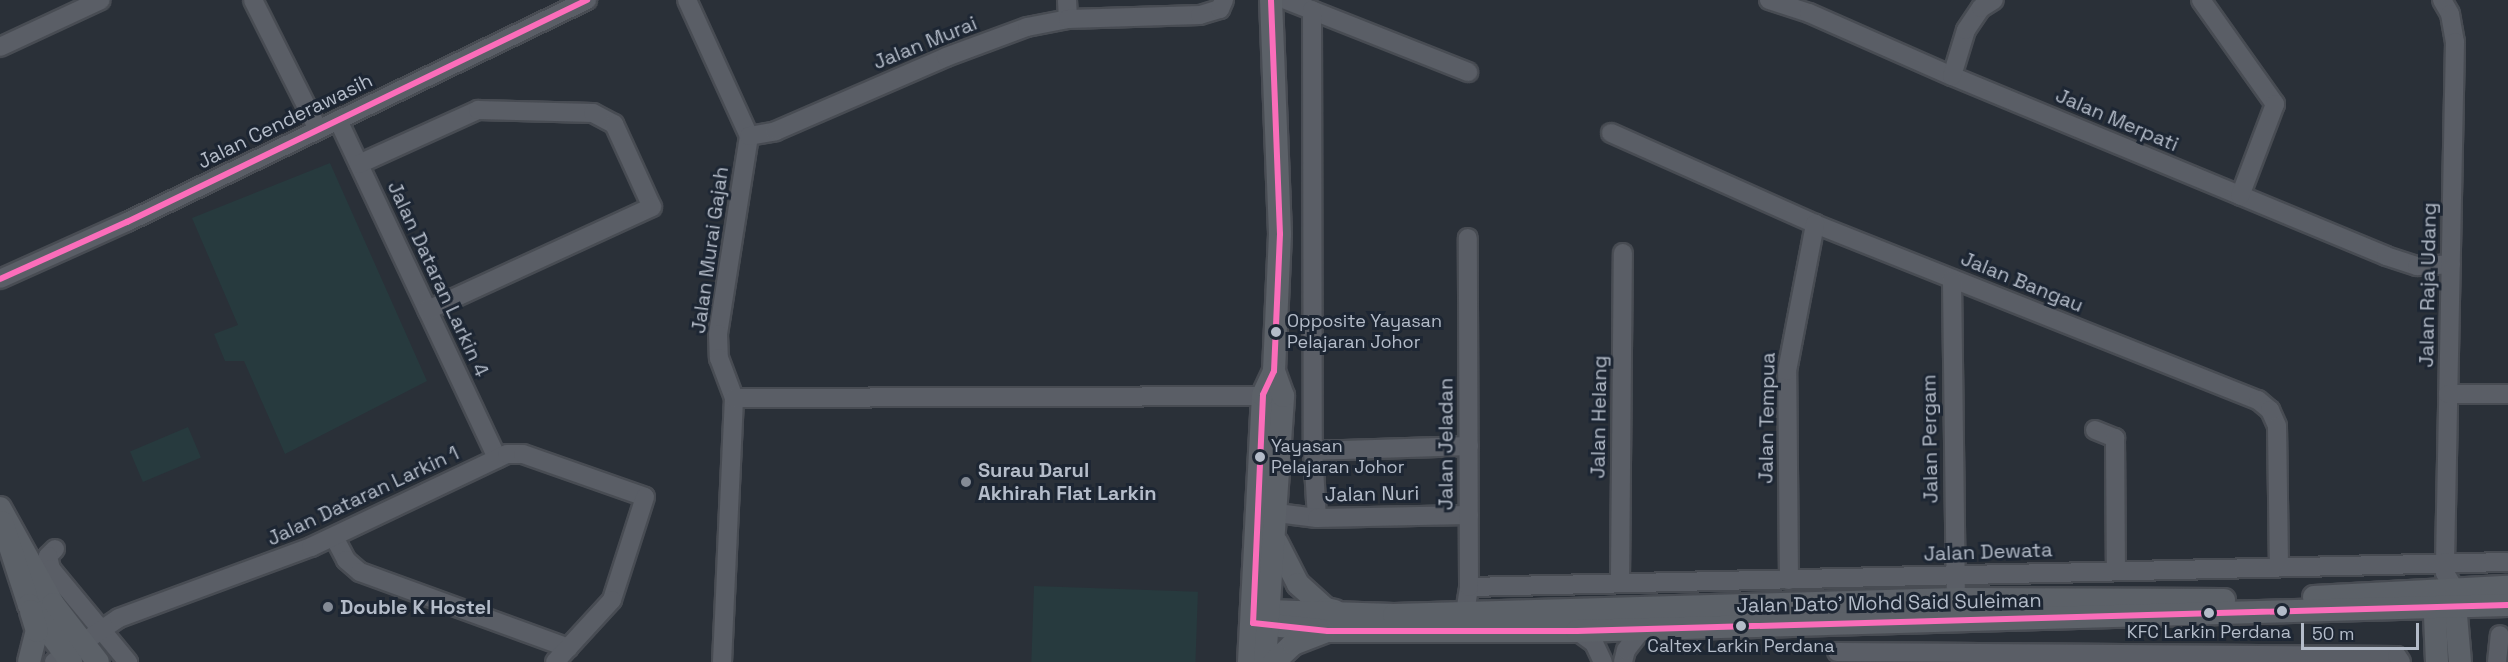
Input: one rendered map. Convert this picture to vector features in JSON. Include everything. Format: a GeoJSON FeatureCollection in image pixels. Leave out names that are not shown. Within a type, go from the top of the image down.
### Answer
{"type":"FeatureCollection","features":[{"type":"Feature","properties":{"kind":"main road"},"geometry":{"type":"LineString","coordinates":[[1265,662],[1261,617],[1280,234],[1271,0]]}},
{"type":"Feature","properties":{"kind":"main road"},"geometry":{"type":"LineString","coordinates":[[1249,662],[1261,617],[1275,539],[1277,513],[1273,396]]}},
{"type":"Feature","properties":{"kind":"main road"},"geometry":{"type":"LineString","coordinates":[[0,509],[8,548],[37,631],[29,662]]}},
{"type":"Feature","properties":{"kind":"main road"},"geometry":{"type":"LineString","coordinates":[[0,509],[53,604],[75,650]]}},
{"type":"Feature","properties":{"kind":"main road"},"geometry":{"type":"LineString","coordinates":[[1275,539],[1287,567],[1311,597],[1326,609],[1349,614]]}},
{"type":"Feature","properties":{"kind":"main road","name":"Jalan Dato' Mohd Said Suleiman"},"geometry":{"type":"LineString","coordinates":[[1261,617],[1465,613],[1794,615],[2508,587]]}},
{"type":"Feature","properties":{"kind":"main road"},"geometry":{"type":"LineString","coordinates":[[2437,662],[2445,588]]}},
{"type":"Feature","properties":{"kind":"main road"},"geometry":{"type":"LineString","coordinates":[[2445,588],[2460,662]]}},
{"type":"Feature","properties":{"kind":"main road","name":"Jalan Dato' Mohd Said Suleiman"},"geometry":{"type":"LineString","coordinates":[[1261,617],[1328,631],[1577,630],[1794,615],[1957,599],[2268,600],[2445,588],[2508,605]]}},
{"type":"Feature","properties":{"kind":"main road"},"geometry":{"type":"LineString","coordinates":[[29,605],[75,650],[98,662]]}},
{"type":"Feature","properties":{"kind":"main road"},"geometry":{"type":"LineString","coordinates":[[1274,662],[1293,644],[1328,631]]}},
{"type":"Feature","properties":{"kind":"street"},"geometry":{"type":"LineString","coordinates":[[0,46],[101,0]]}},
{"type":"Feature","properties":{"kind":"street"},"geometry":{"type":"LineString","coordinates":[[253,0],[318,129]]}},
{"type":"Feature","properties":{"kind":"street","name":"Jalan Cenderawasih"},"geometry":{"type":"LineString","coordinates":[[0,279],[587,0]]}},
{"type":"Feature","properties":{"kind":"street"},"geometry":{"type":"LineString","coordinates":[[687,0],[749,136]]}},
{"type":"Feature","properties":{"kind":"street"},"geometry":{"type":"LineString","coordinates":[[1067,0],[1068,19]]}},
{"type":"Feature","properties":{"kind":"street","name":"Jalan Murai"},"geometry":{"type":"LineString","coordinates":[[749,136],[776,131],[946,57],[1027,27],[1068,19],[1200,15],[1220,9],[1224,0]]}},
{"type":"Feature","properties":{"kind":"street"},"geometry":{"type":"LineString","coordinates":[[1286,0],[1468,72]]}},
{"type":"Feature","properties":{"kind":"street","name":"Jalan Merpati"},"geometry":{"type":"LineString","coordinates":[[1769,0],[1812,6],[1952,76],[2396,260],[2417,266],[2451,264]]}},
{"type":"Feature","properties":{"kind":"street"},"geometry":{"type":"LineString","coordinates":[[1952,76],[1973,18],[1994,0]]}},
{"type":"Feature","properties":{"kind":"street"},"geometry":{"type":"LineString","coordinates":[[2201,0],[2275,104],[2240,195]]}},
{"type":"Feature","properties":{"kind":"street","name":"Jalan Raja Udang"},"geometry":{"type":"LineString","coordinates":[[2442,0],[2450,14],[2456,42],[2445,588]]}},
{"type":"Feature","properties":{"kind":"street"},"geometry":{"type":"LineString","coordinates":[[1312,10],[1313,451],[1317,518]]}},
{"type":"Feature","properties":{"kind":"street"},"geometry":{"type":"LineString","coordinates":[[359,164],[478,110],[593,113],[614,124],[652,207],[428,310]]}},
{"type":"Feature","properties":{"kind":"street","name":"Jalan Dataran Larkin 4"},"geometry":{"type":"LineString","coordinates":[[338,120],[497,458]]}},
{"type":"Feature","properties":{"kind":"street","name":"Jalan Bangau"},"geometry":{"type":"LineString","coordinates":[[1611,133],[1815,224],[2258,400],[2270,410],[2277,426],[2279,567]]}},
{"type":"Feature","properties":{"kind":"street","name":"Jalan Murai Gajah"},"geometry":{"type":"LineString","coordinates":[[722,662],[734,398],[719,358],[718,334],[749,136]]}},
{"type":"Feature","properties":{"kind":"street","name":"Jalan Tempua"},"geometry":{"type":"LineString","coordinates":[[1789,580],[1787,371],[1815,224]]}},
{"type":"Feature","properties":{"kind":"street","name":"Jalan Jeladan"},"geometry":{"type":"LineString","coordinates":[[1465,613],[1469,587],[1468,238]]}},
{"type":"Feature","properties":{"kind":"street","name":"Jalan Helang"},"geometry":{"type":"LineString","coordinates":[[1620,581],[1623,253]]}},
{"type":"Feature","properties":{"kind":"street","name":"Jalan Pergam"},"geometry":{"type":"LineString","coordinates":[[1952,279],[1957,599]]}},
{"type":"Feature","properties":{"kind":"street"},"geometry":{"type":"LineString","coordinates":[[2448,394],[2508,394]]}},
{"type":"Feature","properties":{"kind":"street"},"geometry":{"type":"LineString","coordinates":[[734,398],[1273,396]]}},
{"type":"Feature","properties":{"kind":"street"},"geometry":{"type":"LineString","coordinates":[[2095,430],[2115,438],[2116,570]]}},
{"type":"Feature","properties":{"kind":"street"},"geometry":{"type":"LineString","coordinates":[[1313,451],[1469,446]]}},
{"type":"Feature","properties":{"kind":"street","name":"Jalan Dataran Larkin 1"},"geometry":{"type":"LineString","coordinates":[[75,650],[334,537],[497,458],[522,454],[645,497],[612,600],[569,648]]}},
{"type":"Feature","properties":{"kind":"street","name":"Jalan Nuri"},"geometry":{"type":"LineString","coordinates":[[1277,513],[1317,518],[1469,515]]}},
{"type":"Feature","properties":{"kind":"street"},"geometry":{"type":"LineString","coordinates":[[334,537],[346,560],[360,572],[569,648],[555,662]]}},
{"type":"Feature","properties":{"kind":"street"},"geometry":{"type":"LineString","coordinates":[[55,549],[48,556],[75,650],[128,662]]}},
{"type":"Feature","properties":{"kind":"street","name":"Jalan Dewata"},"geometry":{"type":"LineString","coordinates":[[1469,587],[1620,581],[1789,580],[2279,567],[2445,588],[2508,562]]}},
{"type":"Feature","properties":{"kind":"street"},"geometry":{"type":"LineString","coordinates":[[1623,662],[1626,650],[1644,627]]}},
{"type":"Feature","properties":{"kind":"street"},"geometry":{"type":"LineString","coordinates":[[1577,630],[1594,643],[1603,662]]}},
{"type":"Feature","properties":{"kind":"street"},"geometry":{"type":"LineString","coordinates":[[2497,662],[2500,635]]}},
{"type":"Feature","properties":{"kind":"street"},"geometry":{"type":"LineString","coordinates":[[1837,652],[1981,658],[2399,659]]}},
{"type":"Feature","properties":{"kind":"green space"},"geometry":{"type":"Polygon","coordinates":[[[330,163],[427,381],[285,454],[244,361],[225,361],[214,334],[238,325],[192,218],[330,163]]]}},
{"type":"Feature","properties":{"kind":"green space"},"geometry":{"type":"Polygon","coordinates":[[[188,427],[201,457],[143,482],[130,452],[188,427]]]}},
{"type":"Feature","properties":{"kind":"green space"},"geometry":{"type":"Polygon","coordinates":[[[1034,586],[1198,592],[1195,662],[1031,662],[1034,586]]]}},
{"type":"Feature","properties":{"kind":"transit line"},"geometry":{"type":"LineString","coordinates":[[0,279],[127,222],[587,0]]}},
{"type":"Feature","properties":{"kind":"transit line"},"geometry":{"type":"LineString","coordinates":[[1271,0],[1280,234],[1274,371],[1263,395],[1253,623],[1328,631],[1577,631],[2508,605]]}},
{"type":"Feature","properties":{"kind":"place","name":"Opposite Yayasan Pelajaran Johor"},"geometry":{"type":"Point","coordinates":[1276,332]}},
{"type":"Feature","properties":{"kind":"place","name":"Yayasan Pelajaran Johor"},"geometry":{"type":"Point","coordinates":[1260,457]}},
{"type":"Feature","properties":{"kind":"place","name":"Surau Darul Akhirah Flat Larkin"},"geometry":{"type":"Point","coordinates":[966,482]}},
{"type":"Feature","properties":{"kind":"place","name":"Double K Hostel"},"geometry":{"type":"Point","coordinates":[328,607]}},
{"type":"Feature","properties":{"kind":"place","name":"KFC Larkin Perdana"},"geometry":{"type":"Point","coordinates":[2209,613]}},
{"type":"Feature","properties":{"kind":"place","name":"Caltex Larkin Perdana"},"geometry":{"type":"Point","coordinates":[1741,626]}}]}
